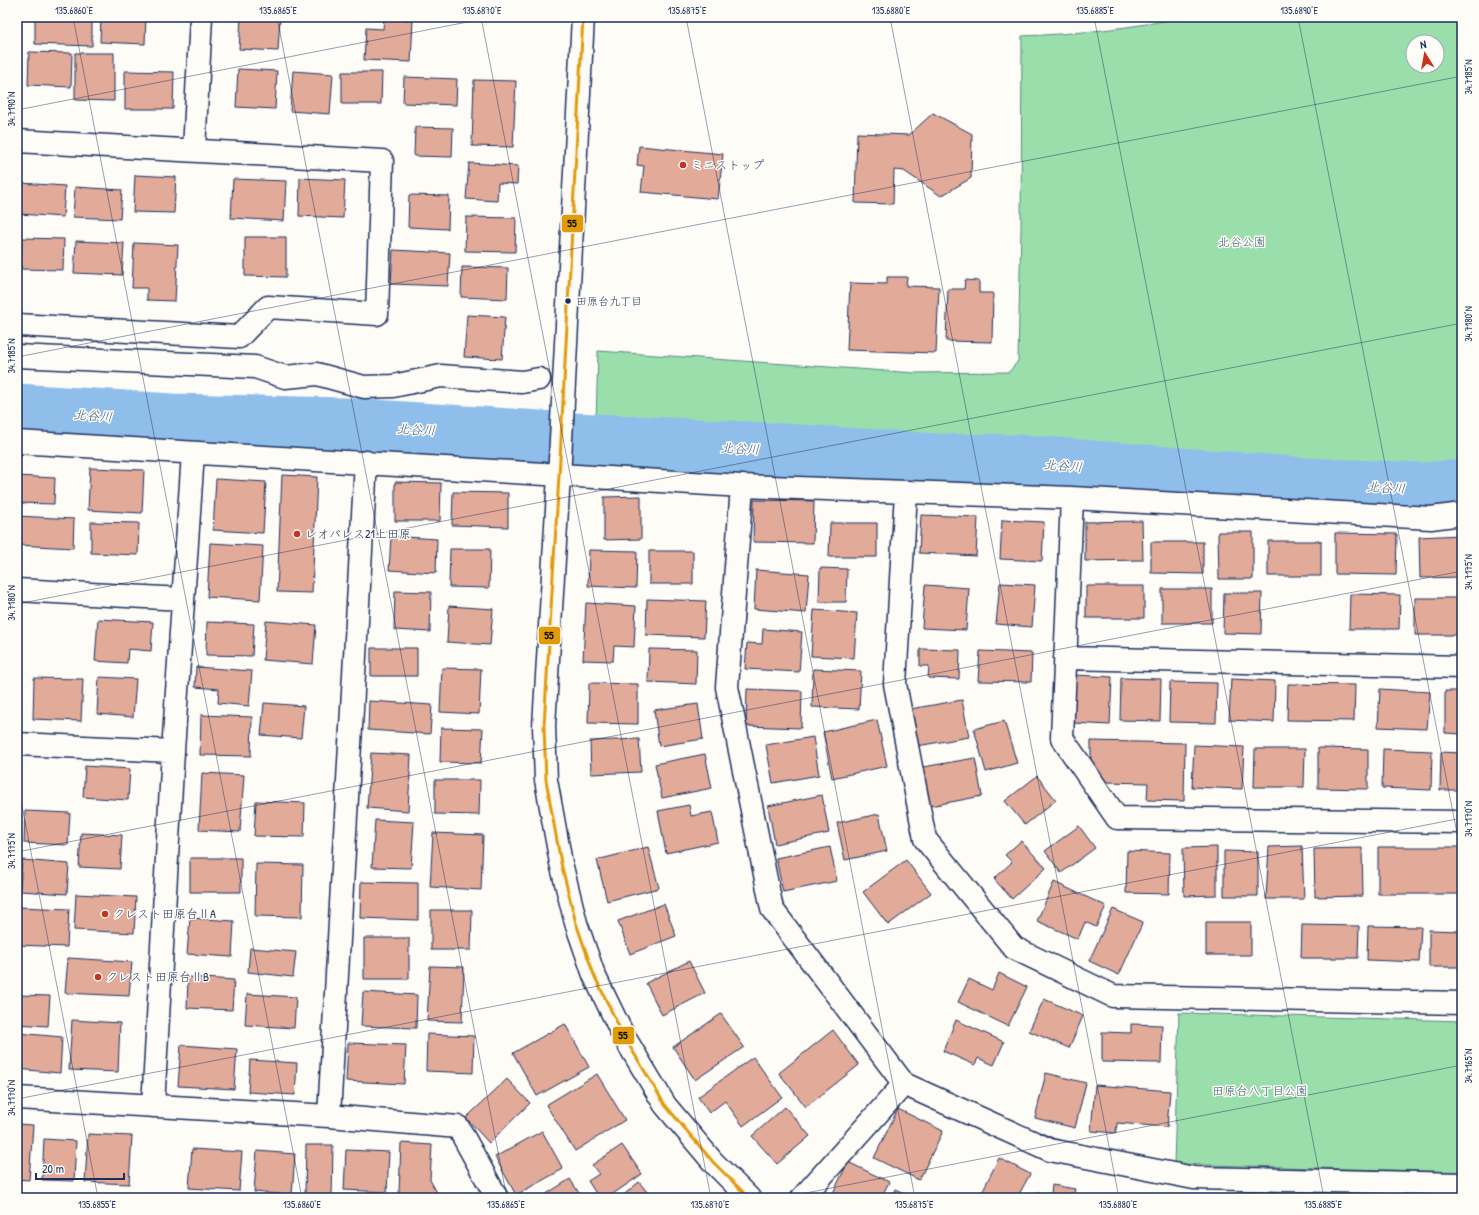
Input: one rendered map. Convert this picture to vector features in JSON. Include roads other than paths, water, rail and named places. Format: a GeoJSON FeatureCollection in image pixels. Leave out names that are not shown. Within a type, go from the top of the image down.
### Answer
{"type":"FeatureCollection","features":[{"type":"Feature","properties":{"kind":"street"},"geometry":{"type":"LineString","coordinates":[[194,150],[201,17]]}},
{"type":"Feature","properties":{"kind":"street"},"geometry":{"type":"LineString","coordinates":[[583,17],[560,467],[544,726],[546,780],[561,863],[576,923],[594,975],[623,1035],[665,1105],[713,1162],[749,1198]]}},
{"type":"Feature","properties":{"kind":"street"},"geometry":{"type":"LineString","coordinates":[[17,141],[382,161],[377,314],[268,307],[239,337],[17,325]]}},
{"type":"Feature","properties":{"kind":"street"},"geometry":{"type":"LineString","coordinates":[[17,356],[255,366],[285,378],[317,374],[364,387],[393,386],[441,376],[522,382],[539,379]]}},
{"type":"Feature","properties":{"kind":"street"},"geometry":{"type":"LineString","coordinates":[[17,442],[366,462],[560,467],[742,486],[1072,498],[1430,518],[1462,514]]}},
{"type":"Feature","properties":{"kind":"street"},"geometry":{"type":"LineString","coordinates":[[153,1106],[182,599],[193,453]]}},
{"type":"Feature","properties":{"kind":"street"},"geometry":{"type":"LineString","coordinates":[[329,1116],[366,462]]}},
{"type":"Feature","properties":{"kind":"street"},"geometry":{"type":"LineString","coordinates":[[742,486],[727,687],[772,909],[904,1084],[1050,1150],[1194,1178],[1462,1184]]}},
{"type":"Feature","properties":{"kind":"street"},"geometry":{"type":"LineString","coordinates":[[906,492],[895,684],[925,839],[1014,948],[1113,996],[1462,1003]]}},
{"type":"Feature","properties":{"kind":"street"},"geometry":{"type":"LineString","coordinates":[[1072,498],[1062,738],[1117,818],[1462,822]]}},
{"type":"Feature","properties":{"kind":"street"},"geometry":{"type":"LineString","coordinates":[[17,590],[182,599]]}},
{"type":"Feature","properties":{"kind":"street"},"geometry":{"type":"LineString","coordinates":[[1065,658],[1462,667]]}},
{"type":"Feature","properties":{"kind":"street"},"geometry":{"type":"LineString","coordinates":[[17,744],[173,751]]}},
{"type":"Feature","properties":{"kind":"street"},"geometry":{"type":"LineString","coordinates":[[802,1198],[904,1084]]}},
{"type":"Feature","properties":{"kind":"street"},"geometry":{"type":"LineString","coordinates":[[17,1098],[329,1116],[458,1127],[497,1198]]}},
{"type":"Feature","properties":{"kind":"waterway","name":"北谷川"},"geometry":{"type":"LineString","coordinates":[[17,410],[171,420],[344,424],[555,438],[768,449],[938,460],[1017,461],[1306,484],[1424,489],[1462,486]]}},
{"type":"Feature","properties":{"kind":"place","name":"ミニストップ"},"geometry":{"type":"Point","coordinates":[683,165]}},
{"type":"Feature","properties":{"kind":"place","name":"田原台九丁目"},"geometry":{"type":"Point","coordinates":[568,301]}},
{"type":"Feature","properties":{"kind":"place","name":"レオパレス21上田原"},"geometry":{"type":"Point","coordinates":[297,534]}},
{"type":"Feature","properties":{"kind":"place","name":"クレスト田原台ⅡA"},"geometry":{"type":"Point","coordinates":[105,914]}},
{"type":"Feature","properties":{"kind":"place","name":"クレスト田原台ⅡB"},"geometry":{"type":"Point","coordinates":[98,977]}},
{"type":"Feature","properties":{"kind":"park label","name":"北谷公園"},"geometry":{"type":"Point","coordinates":[1242,242]}},
{"type":"Feature","properties":{"kind":"park label","name":"田原台八丁目公園"},"geometry":{"type":"Point","coordinates":[1260,1091]}}]}
